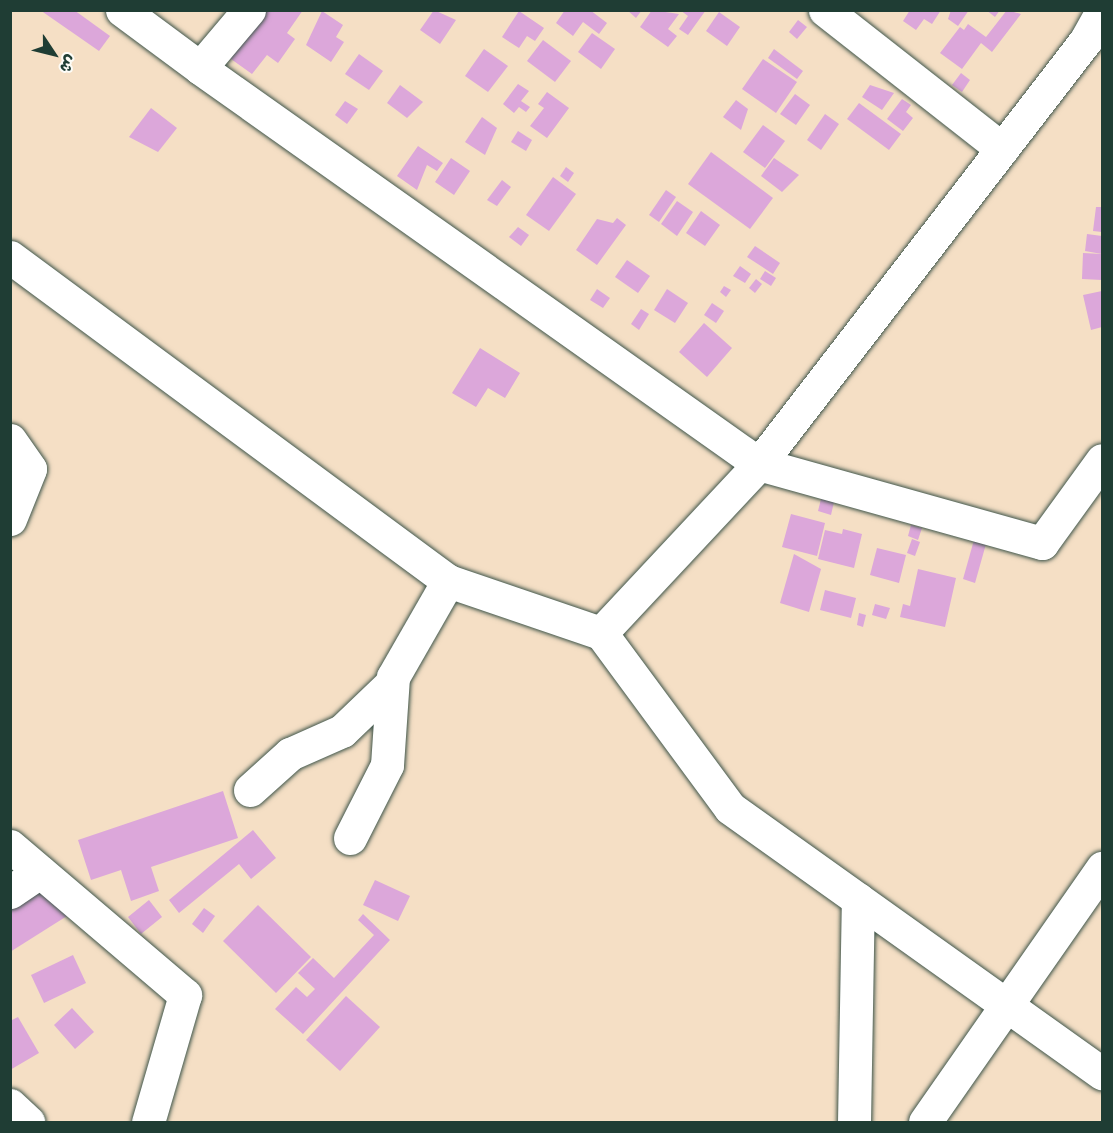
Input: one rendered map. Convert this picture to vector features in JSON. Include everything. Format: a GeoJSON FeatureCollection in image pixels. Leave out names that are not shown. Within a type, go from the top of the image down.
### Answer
{"type":"FeatureCollection","features":[{"type":"Feature","properties":{"kind":"street"},"geometry":{"type":"LineString","coordinates":[[122,10],[200,68],[759,464],[1042,543],[1102,460]]}},
{"type":"Feature","properties":{"kind":"street"},"geometry":{"type":"LineString","coordinates":[[200,68],[249,10]]}},
{"type":"Feature","properties":{"kind":"street"},"geometry":{"type":"LineString","coordinates":[[825,10],[1002,149]]}},
{"type":"Feature","properties":{"kind":"street"},"geometry":{"type":"LineString","coordinates":[[601,633],[759,464],[1094,31],[1102,11]]}},
{"type":"Feature","properties":{"kind":"street"},"geometry":{"type":"LineString","coordinates":[[10,257],[448,581],[601,633],[730,808],[1102,1073]]}},
{"type":"Feature","properties":{"kind":"street"},"geometry":{"type":"LineString","coordinates":[[10,440],[30,469],[10,519]]}},
{"type":"Feature","properties":{"kind":"street"},"geometry":{"type":"LineString","coordinates":[[250,790],[290,754],[342,731],[392,683],[448,581]]}},
{"type":"Feature","properties":{"kind":"street"},"geometry":{"type":"LineString","coordinates":[[350,838],[387,765],[392,683]]}},
{"type":"Feature","properties":{"kind":"street"},"geometry":{"type":"LineString","coordinates":[[10,846],[185,995],[148,1122]]}},
{"type":"Feature","properties":{"kind":"street"},"geometry":{"type":"LineString","coordinates":[[925,1122],[1009,1005],[1102,868]]}},
{"type":"Feature","properties":{"kind":"street"},"geometry":{"type":"LineString","coordinates":[[10,892],[40,872]]}},
{"type":"Feature","properties":{"kind":"street"},"geometry":{"type":"LineString","coordinates":[[854,1122],[858,899]]}},
{"type":"Feature","properties":{"kind":"street"},"geometry":{"type":"LineString","coordinates":[[10,1105],[28,1122]]}},
{"type":"Feature","properties":{"kind":"building"},"geometry":{"type":"Polygon","coordinates":[[[40,10],[74,10],[110,36],[99,51],[40,10]]]}},
{"type":"Feature","properties":{"kind":"building"},"geometry":{"type":"Polygon","coordinates":[[[256,10],[303,10],[287,33],[295,39],[278,63],[267,55],[252,74],[224,54],[256,10]]]}},
{"type":"Feature","properties":{"kind":"building"},"geometry":{"type":"Polygon","coordinates":[[[434,10],[456,20],[440,44],[420,30],[434,10]]]}},
{"type":"Feature","properties":{"kind":"building"},"geometry":{"type":"Polygon","coordinates":[[[565,10],[590,10],[607,23],[599,34],[583,22],[573,36],[556,23],[565,10]]]}},
{"type":"Feature","properties":{"kind":"building"},"geometry":{"type":"Polygon","coordinates":[[[627,10],[642,10],[636,18],[627,10]]]}},
{"type":"Feature","properties":{"kind":"building"},"geometry":{"type":"Polygon","coordinates":[[[652,10],[679,14],[668,29],[677,36],[668,47],[640,27],[652,10]]]}},
{"type":"Feature","properties":{"kind":"building"},"geometry":{"type":"Polygon","coordinates":[[[680,10],[706,10],[688,35],[679,29],[688,16],[680,10]]]}},
{"type":"Feature","properties":{"kind":"building"},"geometry":{"type":"Polygon","coordinates":[[[910,10],[941,10],[932,24],[924,19],[916,30],[903,21],[910,10]]]}},
{"type":"Feature","properties":{"kind":"building"},"geometry":{"type":"Polygon","coordinates":[[[951,10],[969,10],[958,26],[948,19],[951,10]]]}},
{"type":"Feature","properties":{"kind":"building"},"geometry":{"type":"Polygon","coordinates":[[[986,10],[1000,10],[995,17],[986,10]]]}},
{"type":"Feature","properties":{"kind":"building"},"geometry":{"type":"Polygon","coordinates":[[[1007,10],[1021,14],[992,52],[981,43],[962,69],[940,53],[960,27],[964,30],[968,24],[986,37],[1007,10]]]}},
{"type":"Feature","properties":{"kind":"building"},"geometry":{"type":"Polygon","coordinates":[[[322,11],[343,25],[336,37],[344,42],[331,62],[306,45],[322,11]]]}},
{"type":"Feature","properties":{"kind":"building"},"geometry":{"type":"Polygon","coordinates":[[[519,11],[544,28],[535,41],[527,36],[519,48],[502,37],[519,11]]]}},
{"type":"Feature","properties":{"kind":"building"},"geometry":{"type":"Polygon","coordinates":[[[719,12],[740,27],[727,46],[706,31],[719,12]]]}},
{"type":"Feature","properties":{"kind":"building"},"geometry":{"type":"Polygon","coordinates":[[[798,20],[807,27],[797,39],[789,32],[798,20]]]}},
{"type":"Feature","properties":{"kind":"building"},"geometry":{"type":"Polygon","coordinates":[[[592,33],[615,49],[601,69],[578,52],[592,33]]]}},
{"type":"Feature","properties":{"kind":"building"},"geometry":{"type":"Polygon","coordinates":[[[543,40],[571,61],[555,82],[527,61],[543,40]]]}},
{"type":"Feature","properties":{"kind":"building"},"geometry":{"type":"Polygon","coordinates":[[[484,49],[508,66],[488,92],[465,76],[484,49]]]}},
{"type":"Feature","properties":{"kind":"building"},"geometry":{"type":"Polygon","coordinates":[[[774,49],[803,71],[797,79],[768,58],[774,49]]]}},
{"type":"Feature","properties":{"kind":"building"},"geometry":{"type":"Polygon","coordinates":[[[359,54],[383,71],[369,90],[345,74],[359,54]]]}},
{"type":"Feature","properties":{"kind":"building"},"geometry":{"type":"Polygon","coordinates":[[[763,59],[797,82],[776,113],[742,89],[763,59]]]}},
{"type":"Feature","properties":{"kind":"building"},"geometry":{"type":"Polygon","coordinates":[[[961,73],[970,80],[962,92],[952,85],[961,73]]]}},
{"type":"Feature","properties":{"kind":"building"},"geometry":{"type":"Polygon","coordinates":[[[518,84],[529,91],[521,101],[530,107],[526,112],[519,107],[514,113],[503,104],[518,84]]]}},
{"type":"Feature","properties":{"kind":"building"},"geometry":{"type":"Polygon","coordinates":[[[400,85],[423,102],[407,118],[387,103],[400,85]]]}},
{"type":"Feature","properties":{"kind":"building"},"geometry":{"type":"Polygon","coordinates":[[[870,85],[894,93],[882,110],[862,97],[870,85]]]}},
{"type":"Feature","properties":{"kind":"building"},"geometry":{"type":"Polygon","coordinates":[[[547,92],[569,108],[547,138],[530,126],[544,108],[538,104],[547,92]]]}},
{"type":"Feature","properties":{"kind":"building"},"geometry":{"type":"Polygon","coordinates":[[[795,94],[810,105],[796,125],[780,114],[795,94]]]}},
{"type":"Feature","properties":{"kind":"building"},"geometry":{"type":"Polygon","coordinates":[[[902,99],[911,105],[906,112],[913,118],[903,131],[887,119],[902,99]]]}},
{"type":"Feature","properties":{"kind":"building"},"geometry":{"type":"Polygon","coordinates":[[[736,100],[748,109],[741,130],[723,117],[736,100]]]}},
{"type":"Feature","properties":{"kind":"building"},"geometry":{"type":"Polygon","coordinates":[[[345,101],[358,109],[347,124],[335,115],[345,101]]]}},
{"type":"Feature","properties":{"kind":"building"},"geometry":{"type":"Polygon","coordinates":[[[859,103],[901,134],[889,150],[847,119],[859,103]]]}},
{"type":"Feature","properties":{"kind":"building"},"geometry":{"type":"Polygon","coordinates":[[[151,108],[177,128],[158,152],[129,137],[151,108]]]}},
{"type":"Feature","properties":{"kind":"building"},"geometry":{"type":"Polygon","coordinates":[[[825,114],[839,124],[821,150],[807,140],[825,114]]]}},
{"type":"Feature","properties":{"kind":"building"},"geometry":{"type":"Polygon","coordinates":[[[482,117],[497,128],[485,155],[465,142],[482,117]]]}},
{"type":"Feature","properties":{"kind":"building"},"geometry":{"type":"Polygon","coordinates":[[[763,125],[785,141],[765,168],[743,152],[763,125]]]}},
{"type":"Feature","properties":{"kind":"building"},"geometry":{"type":"Polygon","coordinates":[[[518,131],[532,140],[526,151],[511,142],[518,131]]]}},
{"type":"Feature","properties":{"kind":"building"},"geometry":{"type":"Polygon","coordinates":[[[418,146],[443,163],[437,171],[427,165],[417,190],[397,176],[418,146]]]}},
{"type":"Feature","properties":{"kind":"building"},"geometry":{"type":"Polygon","coordinates":[[[711,152],[773,198],[750,229],[688,184],[711,152]]]}},
{"type":"Feature","properties":{"kind":"building"},"geometry":{"type":"Polygon","coordinates":[[[451,158],[470,171],[454,195],[435,182],[451,158]]]}},
{"type":"Feature","properties":{"kind":"building"},"geometry":{"type":"Polygon","coordinates":[[[774,158],[799,175],[782,192],[761,176],[774,158]]]}},
{"type":"Feature","properties":{"kind":"building"},"geometry":{"type":"Polygon","coordinates":[[[566,167],[574,173],[568,182],[560,176],[566,167]]]}},
{"type":"Feature","properties":{"kind":"building"},"geometry":{"type":"Polygon","coordinates":[[[553,177],[576,194],[549,231],[526,215],[553,177]]]}},
{"type":"Feature","properties":{"kind":"building"},"geometry":{"type":"Polygon","coordinates":[[[502,180],[511,187],[497,206],[487,200],[502,180]]]}},
{"type":"Feature","properties":{"kind":"building"},"geometry":{"type":"Polygon","coordinates":[[[666,190],[676,197],[659,222],[649,215],[666,190]]]}},
{"type":"Feature","properties":{"kind":"building"},"geometry":{"type":"Polygon","coordinates":[[[677,201],[693,212],[677,236],[661,224],[677,201]]]}},
{"type":"Feature","properties":{"kind":"building"},"geometry":{"type":"Polygon","coordinates":[[[1096,207],[1102,207],[1102,232],[1093,231],[1096,207]]]}},
{"type":"Feature","properties":{"kind":"building"},"geometry":{"type":"Polygon","coordinates":[[[701,211],[720,225],[705,246],[686,233],[701,211]]]}},
{"type":"Feature","properties":{"kind":"building"},"geometry":{"type":"Polygon","coordinates":[[[617,218],[626,225],[597,265],[576,250],[597,219],[613,223],[617,218]]]}},
{"type":"Feature","properties":{"kind":"building"},"geometry":{"type":"Polygon","coordinates":[[[518,227],[529,235],[521,246],[509,237],[518,227]]]}},
{"type":"Feature","properties":{"kind":"building"},"geometry":{"type":"Polygon","coordinates":[[[1087,234],[1102,236],[1102,254],[1085,251],[1087,234]]]}},
{"type":"Feature","properties":{"kind":"building"},"geometry":{"type":"Polygon","coordinates":[[[755,246],[780,263],[773,274],[747,257],[755,246]]]}},
{"type":"Feature","properties":{"kind":"building"},"geometry":{"type":"Polygon","coordinates":[[[1083,253],[1102,254],[1102,280],[1082,279],[1083,253]]]}},
{"type":"Feature","properties":{"kind":"building"},"geometry":{"type":"Polygon","coordinates":[[[627,260],[650,276],[638,293],[615,277],[627,260]]]}},
{"type":"Feature","properties":{"kind":"building"},"geometry":{"type":"Polygon","coordinates":[[[740,266],[751,274],[745,283],[733,276],[740,266]]]}},
{"type":"Feature","properties":{"kind":"building"},"geometry":{"type":"Polygon","coordinates":[[[765,271],[776,278],[771,286],[760,279],[765,271]]]}},
{"type":"Feature","properties":{"kind":"building"},"geometry":{"type":"Polygon","coordinates":[[[756,279],[762,284],[755,293],[749,288],[756,279]]]}},
{"type":"Feature","properties":{"kind":"building"},"geometry":{"type":"Polygon","coordinates":[[[724,286],[731,290],[726,297],[720,292],[724,286]]]}},
{"type":"Feature","properties":{"kind":"building"},"geometry":{"type":"Polygon","coordinates":[[[597,289],[610,298],[603,308],[590,300],[597,289]]]}},
{"type":"Feature","properties":{"kind":"building"},"geometry":{"type":"Polygon","coordinates":[[[667,289],[688,303],[675,323],[654,310],[667,289]]]}},
{"type":"Feature","properties":{"kind":"building"},"geometry":{"type":"Polygon","coordinates":[[[1102,291],[1102,327],[1091,330],[1083,295],[1102,291]]]}},
{"type":"Feature","properties":{"kind":"building"},"geometry":{"type":"Polygon","coordinates":[[[712,303],[724,311],[716,323],[704,315],[712,303]]]}},
{"type":"Feature","properties":{"kind":"building"},"geometry":{"type":"Polygon","coordinates":[[[641,309],[649,314],[639,330],[631,324],[641,309]]]}},
{"type":"Feature","properties":{"kind":"building"},"geometry":{"type":"Polygon","coordinates":[[[704,323],[732,348],[707,377],[679,352],[704,323]]]}},
{"type":"Feature","properties":{"kind":"building"},"geometry":{"type":"Polygon","coordinates":[[[480,348],[520,373],[505,398],[488,388],[476,407],[452,393],[480,348]]]}},
{"type":"Feature","properties":{"kind":"building"},"geometry":{"type":"Polygon","coordinates":[[[821,499],[834,502],[831,515],[818,511],[821,499]]]}},
{"type":"Feature","properties":{"kind":"building"},"geometry":{"type":"Polygon","coordinates":[[[791,514],[825,523],[817,556],[782,547],[791,514]]]}},
{"type":"Feature","properties":{"kind":"building"},"geometry":{"type":"Polygon","coordinates":[[[911,525],[922,528],[918,540],[908,536],[911,525]]]}},
{"type":"Feature","properties":{"kind":"building"},"geometry":{"type":"Polygon","coordinates":[[[843,529],[862,534],[854,568],[818,559],[825,530],[842,534],[843,529]]]}},
{"type":"Feature","properties":{"kind":"building"},"geometry":{"type":"Polygon","coordinates":[[[912,539],[920,542],[915,556],[907,553],[912,539]]]}},
{"type":"Feature","properties":{"kind":"building"},"geometry":{"type":"Polygon","coordinates":[[[974,540],[986,544],[975,583],[963,579],[974,540]]]}},
{"type":"Feature","properties":{"kind":"building"},"geometry":{"type":"Polygon","coordinates":[[[877,548],[906,555],[899,583],[870,575],[877,548]]]}},
{"type":"Feature","properties":{"kind":"building"},"geometry":{"type":"Polygon","coordinates":[[[794,554],[821,569],[809,612],[780,603],[794,554]]]}},
{"type":"Feature","properties":{"kind":"building"},"geometry":{"type":"Polygon","coordinates":[[[918,569],[956,578],[945,627],[900,617],[903,604],[910,606],[918,569]]]}},
{"type":"Feature","properties":{"kind":"building"},"geometry":{"type":"Polygon","coordinates":[[[825,590],[856,598],[851,618],[820,610],[825,590]]]}},
{"type":"Feature","properties":{"kind":"building"},"geometry":{"type":"Polygon","coordinates":[[[875,604],[890,608],[886,619],[872,615],[875,604]]]}},
{"type":"Feature","properties":{"kind":"building"},"geometry":{"type":"Polygon","coordinates":[[[859,613],[866,615],[863,627],[857,625],[859,613]]]}},
{"type":"Feature","properties":{"kind":"building"},"geometry":{"type":"Polygon","coordinates":[[[223,791],[238,838],[151,867],[159,891],[131,901],[121,870],[91,880],[78,840],[223,791]]]}},
{"type":"Feature","properties":{"kind":"building"},"geometry":{"type":"Polygon","coordinates":[[[253,830],[276,858],[251,879],[239,864],[179,913],[169,900],[253,830]]]}},
{"type":"Feature","properties":{"kind":"building"},"geometry":{"type":"Polygon","coordinates":[[[375,880],[410,896],[398,921],[363,905],[375,880]]]}},
{"type":"Feature","properties":{"kind":"building"},"geometry":{"type":"Polygon","coordinates":[[[48,887],[67,916],[10,952],[10,910],[48,887]]]}},
{"type":"Feature","properties":{"kind":"building"},"geometry":{"type":"Polygon","coordinates":[[[149,900],[162,917],[141,934],[128,917],[149,900]]]}},
{"type":"Feature","properties":{"kind":"building"},"geometry":{"type":"Polygon","coordinates":[[[258,905],[311,957],[276,993],[223,941],[258,905]]]}},
{"type":"Feature","properties":{"kind":"building"},"geometry":{"type":"Polygon","coordinates":[[[204,908],[215,916],[203,933],[192,924],[204,908]]]}},
{"type":"Feature","properties":{"kind":"building"},"geometry":{"type":"Polygon","coordinates":[[[363,914],[390,940],[303,1034],[275,1009],[296,987],[307,997],[315,989],[298,973],[313,958],[334,978],[374,935],[358,920],[363,914]]]}},
{"type":"Feature","properties":{"kind":"building"},"geometry":{"type":"Polygon","coordinates":[[[73,955],[86,983],[44,1003],[31,975],[73,955]]]}},
{"type":"Feature","properties":{"kind":"building"},"geometry":{"type":"Polygon","coordinates":[[[346,996],[380,1027],[340,1071],[306,1040],[346,996]]]}},
{"type":"Feature","properties":{"kind":"building"},"geometry":{"type":"Polygon","coordinates":[[[72,1008],[94,1032],[75,1049],[54,1025],[72,1008]]]}},
{"type":"Feature","properties":{"kind":"building"},"geometry":{"type":"Polygon","coordinates":[[[18,1017],[39,1053],[10,1070],[10,1021],[18,1017]]]}}]}
